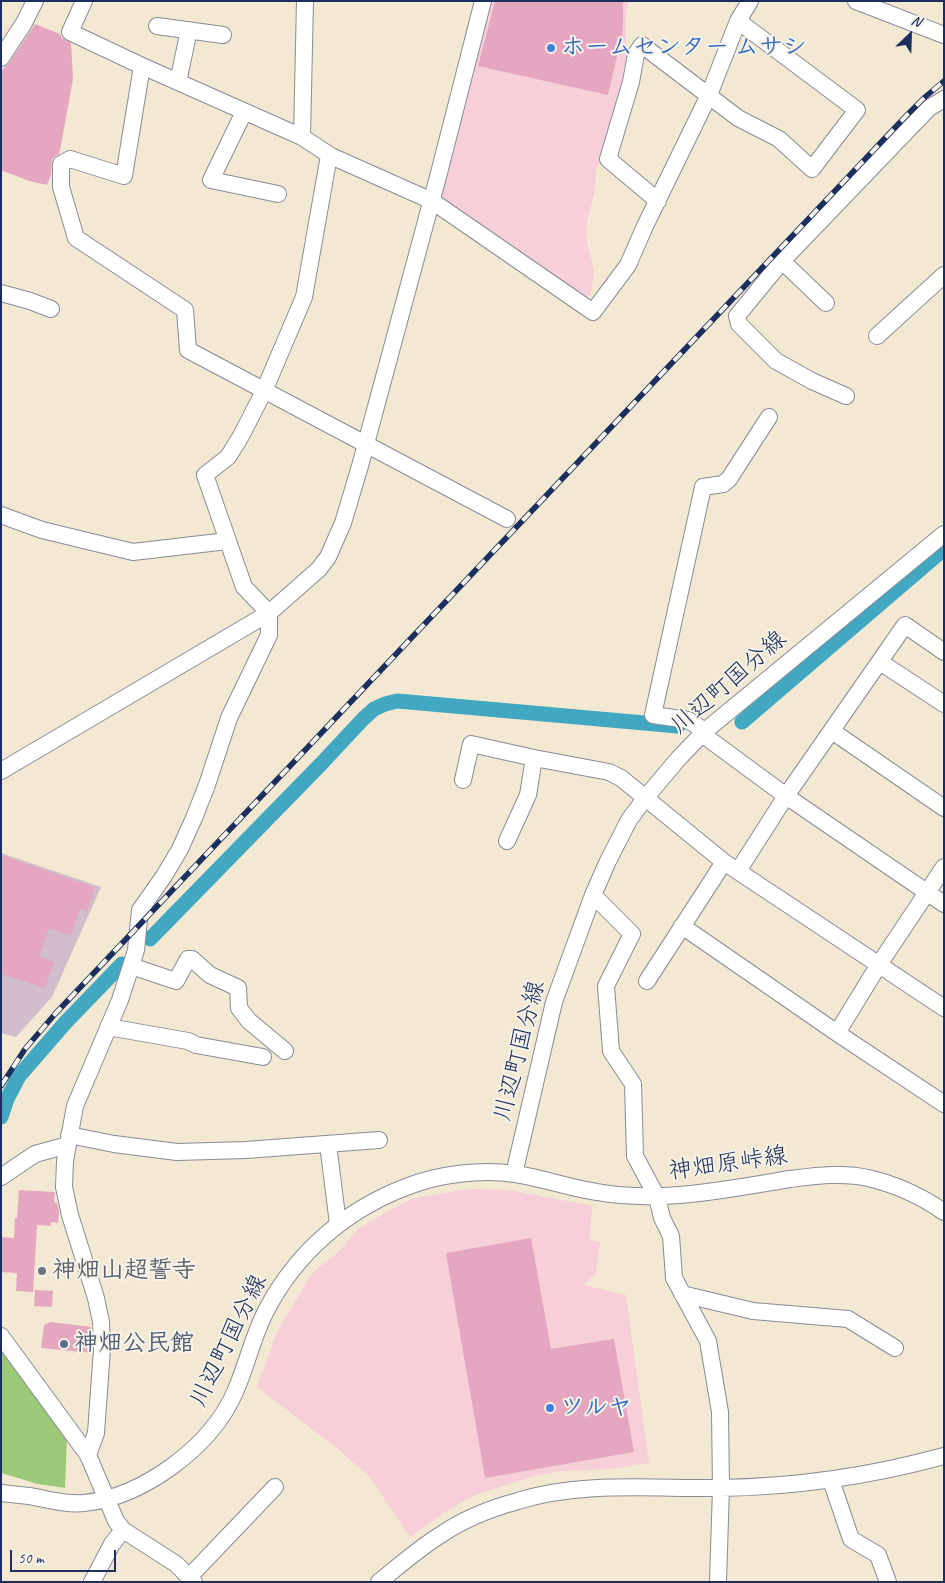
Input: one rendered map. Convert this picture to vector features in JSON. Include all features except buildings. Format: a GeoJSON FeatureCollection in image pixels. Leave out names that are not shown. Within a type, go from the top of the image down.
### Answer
{"type":"FeatureCollection","features":[{"type":"Feature","properties":{"kind":"street"},"geometry":{"type":"LineString","coordinates":[[1,58],[24,23],[35,1]]}},
{"type":"Feature","properties":{"kind":"street"},"geometry":{"type":"LineString","coordinates":[[84,1],[70,32],[302,137],[331,156],[432,201],[593,312],[628,265],[709,95],[738,21],[750,1]]}},
{"type":"Feature","properties":{"kind":"street"},"geometry":{"type":"LineString","coordinates":[[302,137],[305,1]]}},
{"type":"Feature","properties":{"kind":"street"},"geometry":{"type":"LineString","coordinates":[[1,771],[269,613],[307,581],[328,557],[343,523],[360,466],[432,201],[482,1]]}},
{"type":"Feature","properties":{"kind":"street"},"geometry":{"type":"LineString","coordinates":[[856,1],[944,35]]}},
{"type":"Feature","properties":{"kind":"street"},"geometry":{"type":"LineString","coordinates":[[658,201],[608,158],[631,82],[636,54],[642,45],[738,118],[780,139],[812,169],[857,110],[738,21]]}},
{"type":"Feature","properties":{"kind":"street"},"geometry":{"type":"LineString","coordinates":[[157,26],[223,35]]}},
{"type":"Feature","properties":{"kind":"street"},"geometry":{"type":"LineString","coordinates":[[178,82],[189,30]]}},
{"type":"Feature","properties":{"kind":"street"},"geometry":{"type":"LineString","coordinates":[[142,66],[124,176],[70,159],[61,164],[61,187],[76,238],[185,310],[188,350],[507,519]]}},
{"type":"Feature","properties":{"kind":"street"},"geometry":{"type":"LineString","coordinates":[[846,396],[812,381],[776,361],[739,324],[737,316],[782,261],[929,108],[944,99]]}},
{"type":"Feature","properties":{"kind":"street"},"geometry":{"type":"LineString","coordinates":[[244,112],[211,180],[278,194]]}},
{"type":"Feature","properties":{"kind":"street"},"geometry":{"type":"LineString","coordinates":[[88,1455],[96,1433],[102,1349],[101,1322],[96,1298],[65,1194],[64,1175],[68,1140],[75,1106],[120,1000],[131,966],[136,950],[140,910],[180,849],[207,785],[229,718],[269,635],[269,613],[244,587],[205,475],[228,457],[241,436],[264,391],[304,297],[328,161],[331,156]]}},
{"type":"Feature","properties":{"kind":"street"},"geometry":{"type":"LineString","coordinates":[[782,261],[826,303]]}},
{"type":"Feature","properties":{"kind":"street"},"geometry":{"type":"LineString","coordinates":[[877,336],[944,275]]}},
{"type":"Feature","properties":{"kind":"street"},"geometry":{"type":"LineString","coordinates":[[1,293],[51,309]]}},
{"type":"Feature","properties":{"kind":"street"},"geometry":{"type":"LineString","coordinates":[[769,417],[729,479],[724,484],[704,487],[653,715],[688,720],[786,796],[944,904]]}},
{"type":"Feature","properties":{"kind":"street"},"geometry":{"type":"LineString","coordinates":[[1,514],[42,530],[133,552],[227,541]]}},
{"type":"Feature","properties":{"kind":"street","name":"川辺町国分線"},"geometry":{"type":"LineString","coordinates":[[1,1493],[70,1504],[108,1499],[143,1484],[167,1470],[204,1439],[220,1418],[234,1396],[266,1311],[274,1296],[292,1269],[313,1246],[338,1224],[389,1194],[428,1180],[470,1173],[514,1174],[554,1002],[593,895],[629,820],[679,758],[703,733],[944,534]]}},
{"type":"Feature","properties":{"kind":"street"},"geometry":{"type":"LineString","coordinates":[[647,981],[682,926],[786,796],[905,625],[944,652]]}},
{"type":"Feature","properties":{"kind":"street"},"geometry":{"type":"LineString","coordinates":[[880,662],[944,704]]}},
{"type":"Feature","properties":{"kind":"street"},"geometry":{"type":"LineString","coordinates":[[832,731],[944,808]]}},
{"type":"Feature","properties":{"kind":"street"},"geometry":{"type":"LineString","coordinates":[[463,780],[471,744],[609,772],[621,778],[646,797],[731,867],[944,1008]]}},
{"type":"Feature","properties":{"kind":"street"},"geometry":{"type":"LineString","coordinates":[[507,840],[528,795],[534,758]]}},
{"type":"Feature","properties":{"kind":"street"},"geometry":{"type":"LineString","coordinates":[[837,1033],[878,966],[944,867]]}},
{"type":"Feature","properties":{"kind":"street"},"geometry":{"type":"LineString","coordinates":[[593,895],[632,934],[606,986],[611,1051],[633,1084],[635,1156],[657,1197],[662,1218],[671,1236],[674,1278],[708,1341],[720,1412],[721,1488],[718,1582]]}},
{"type":"Feature","properties":{"kind":"street"},"geometry":{"type":"LineString","coordinates":[[682,926],[944,1104]]}},
{"type":"Feature","properties":{"kind":"street"},"geometry":{"type":"LineString","coordinates":[[131,966],[176,981],[188,959],[192,959],[210,975],[238,988],[239,1008],[249,1021],[285,1051]]}},
{"type":"Feature","properties":{"kind":"street"},"geometry":{"type":"LineString","coordinates":[[108,1027],[263,1057]]}},
{"type":"Feature","properties":{"kind":"street"},"geometry":{"type":"LineString","coordinates":[[1,1176],[35,1154],[68,1140],[177,1152],[237,1150],[379,1140]]}},
{"type":"Feature","properties":{"kind":"street"},"geometry":{"type":"LineString","coordinates":[[328,1144],[338,1224]]}},
{"type":"Feature","properties":{"kind":"street","name":"神畑原峠線"},"geometry":{"type":"LineString","coordinates":[[514,1174],[598,1192],[657,1197],[837,1175],[866,1177],[914,1194],[944,1212]]}},
{"type":"Feature","properties":{"kind":"street"},"geometry":{"type":"LineString","coordinates":[[682,1294],[753,1312],[848,1319],[895,1348]]}},
{"type":"Feature","properties":{"kind":"street"},"geometry":{"type":"LineString","coordinates":[[1,1336],[88,1455],[116,1521],[124,1530],[176,1564],[191,1579],[275,1488]]}},
{"type":"Feature","properties":{"kind":"street"},"geometry":{"type":"LineString","coordinates":[[379,1582],[443,1533],[480,1514],[519,1500],[553,1493],[591,1489],[763,1487],[831,1480],[944,1456]]}},
{"type":"Feature","properties":{"kind":"street"},"geometry":{"type":"LineString","coordinates":[[831,1480],[851,1539],[878,1555],[888,1582]]}},
{"type":"Feature","properties":{"kind":"street"},"geometry":{"type":"LineString","coordinates":[[92,1582],[112,1544],[124,1530]]}},
{"type":"Feature","properties":{"kind":"shaded area"},"geometry":{"type":"Polygon","coordinates":[[[488,1],[629,1],[626,13],[626,57],[623,93],[596,172],[595,190],[587,222],[587,242],[594,271],[591,295],[583,298],[440,198],[488,1]]]}},
{"type":"Feature","properties":{"kind":"shaded area"},"geometry":{"type":"Polygon","coordinates":[[[1,853],[101,887],[52,997],[16,1037],[1,1033],[1,853]]]}},
{"type":"Feature","properties":{"kind":"shaded area"},"geometry":{"type":"Polygon","coordinates":[[[469,1189],[510,1190],[593,1206],[589,1239],[600,1242],[596,1273],[584,1285],[626,1295],[649,1463],[611,1469],[561,1471],[535,1476],[473,1496],[442,1514],[410,1537],[368,1475],[339,1450],[257,1387],[276,1334],[312,1273],[337,1253],[360,1228],[414,1198],[469,1189]]]}},
{"type":"Feature","properties":{"kind":"green space"},"geometry":{"type":"Polygon","coordinates":[[[1,1347],[67,1436],[65,1488],[38,1484],[1,1473],[1,1347]]]}},
{"type":"Feature","properties":{"kind":"waterway"},"geometry":{"type":"LineString","coordinates":[[742,722],[944,549]]}},
{"type":"Feature","properties":{"kind":"waterway"},"geometry":{"type":"LineString","coordinates":[[150,939],[363,719],[374,709],[385,704],[397,701],[678,726]]}},
{"type":"Feature","properties":{"kind":"waterway"},"geometry":{"type":"LineString","coordinates":[[1,1117],[7,1099],[19,1076],[65,1023],[122,964]]}},
{"type":"Feature","properties":{"kind":"railway"},"geometry":{"type":"LineString","coordinates":[[1,1086],[25,1049],[55,1014],[905,117],[944,81]]}},
{"type":"Feature","properties":{"kind":"place","name":"ホームセンター ムサシ"},"geometry":{"type":"Point","coordinates":[551,48]}},
{"type":"Feature","properties":{"kind":"place","name":"神畑山超誓寺"},"geometry":{"type":"Point","coordinates":[42,1271]}},
{"type":"Feature","properties":{"kind":"place","name":"神畑公民館"},"geometry":{"type":"Point","coordinates":[64,1344]}},
{"type":"Feature","properties":{"kind":"place","name":"ツルヤ"},"geometry":{"type":"Point","coordinates":[550,1408]}}]}
